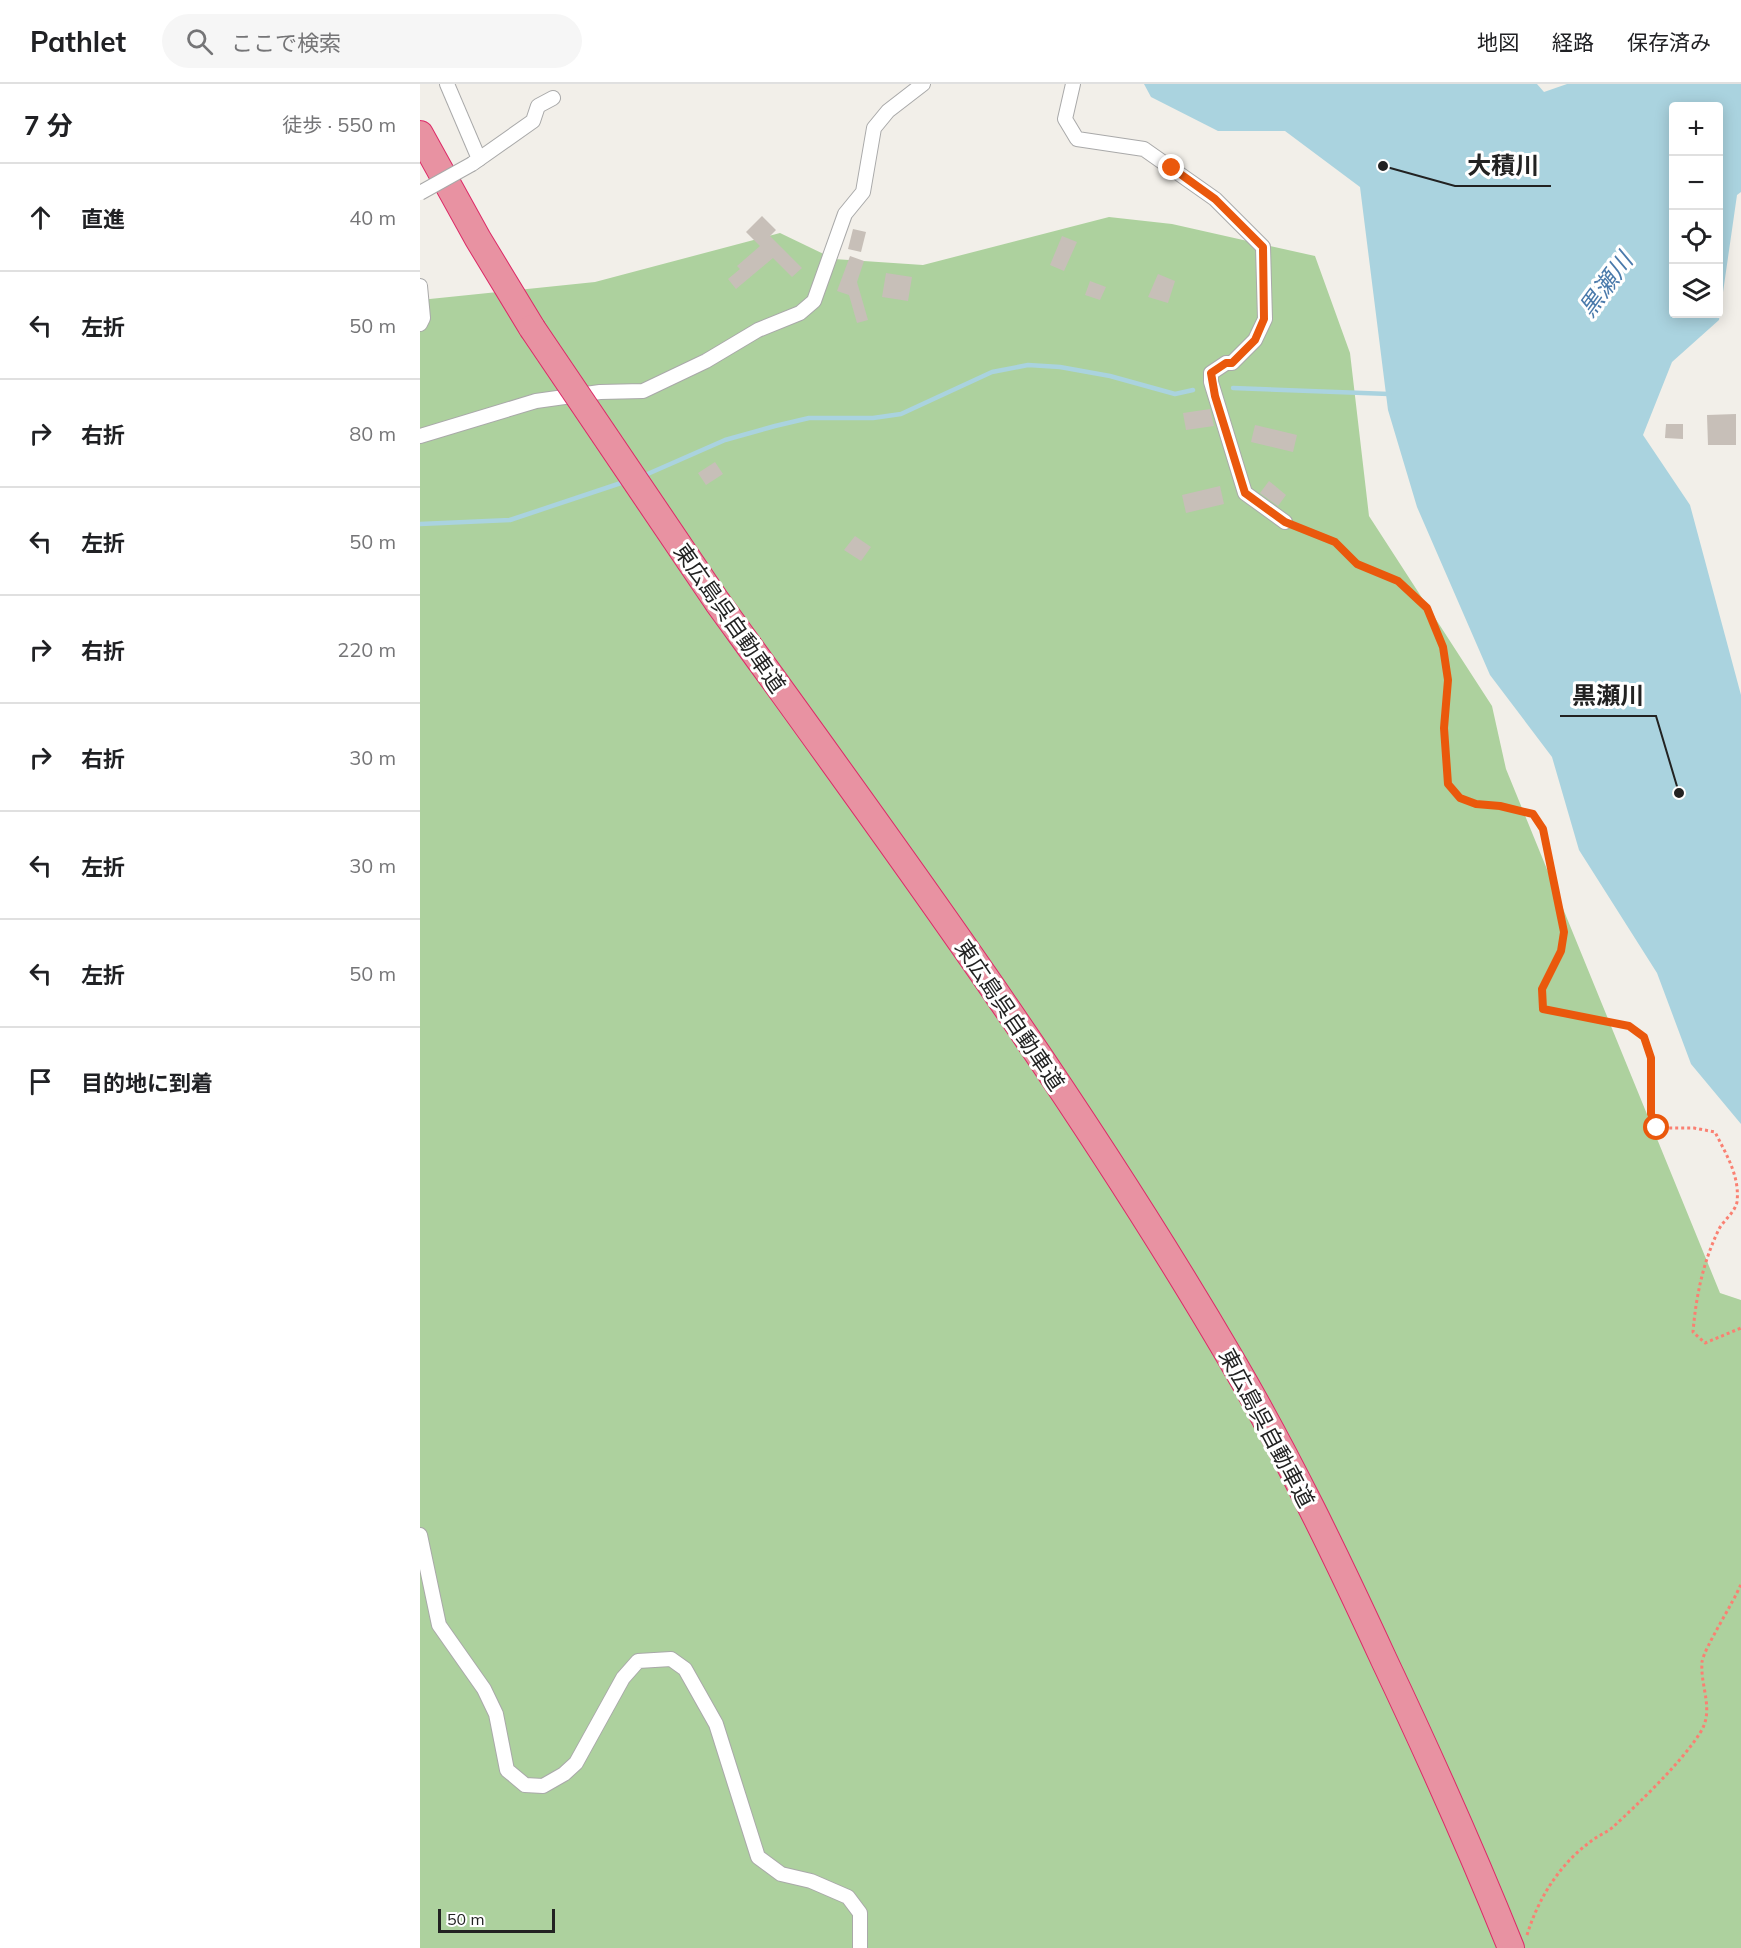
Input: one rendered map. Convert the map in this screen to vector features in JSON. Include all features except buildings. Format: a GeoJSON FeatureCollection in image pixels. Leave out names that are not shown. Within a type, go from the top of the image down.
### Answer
{"type":"FeatureCollection","features":[{"type":"Feature","properties":{"kind":"highway","name":"東広島呉自動車道"},"geometry":{"type":"LineString","coordinates":[[420,134],[478,239],[532,328],[718,603],[845,778],[1060,1088],[1232,1360],[1301,1488],[1362,1613],[1517,1946]]}},
{"type":"Feature","properties":{"kind":"street"},"geometry":{"type":"LineString","coordinates":[[447,84],[475,162]]}},
{"type":"Feature","properties":{"kind":"street"},"geometry":{"type":"LineString","coordinates":[[420,435],[536,401],[600,392],[643,391],[706,361],[758,330],[800,313],[814,302],[845,214],[863,192],[874,129],[888,111],[923,84]]}},
{"type":"Feature","properties":{"kind":"street"},"geometry":{"type":"LineString","coordinates":[[1073,84],[1065,119],[1077,139],[1144,149],[1215,199],[1263,247],[1264,319],[1255,340],[1232,363],[1226,363],[1211,373],[1211,382],[1245,493],[1285,522]]}},
{"type":"Feature","properties":{"kind":"street"},"geometry":{"type":"LineString","coordinates":[[420,193],[475,162],[533,121],[538,106],[553,99]]}},
{"type":"Feature","properties":{"kind":"street"},"geometry":{"type":"LineString","coordinates":[[420,286],[423,318],[420,324]]}},
{"type":"Feature","properties":{"kind":"street"},"geometry":{"type":"LineString","coordinates":[[420,1535],[439,1625],[484,1689],[492,1706],[507,1770],[525,1785],[543,1786],[564,1774],[576,1763],[622,1678],[638,1661],[671,1659],[685,1670],[716,1724],[758,1857],[781,1874],[811,1881],[848,1897],[860,1913],[860,1948]]}},
{"type":"Feature","properties":{"kind":"path"},"geometry":{"type":"LineString","coordinates":[[1285,522],[1335,542],[1357,564],[1398,581],[1427,608],[1443,647],[1448,680],[1444,728],[1448,784],[1460,798],[1476,804],[1500,806],[1533,814],[1543,829],[1564,932],[1561,951],[1542,989],[1543,1009],[1629,1026],[1644,1037],[1651,1058],[1651,1114],[1657,1128],[1695,1128],[1715,1132],[1731,1163],[1737,1184],[1737,1205],[1720,1227],[1703,1267],[1696,1298],[1693,1332],[1705,1343],[1741,1328]]}},
{"type":"Feature","properties":{"kind":"path"},"geometry":{"type":"LineString","coordinates":[[1517,1946],[1547,1887],[1588,1843],[1611,1828],[1632,1808],[1692,1745],[1702,1731],[1708,1715],[1702,1661],[1741,1584]]}},
{"type":"Feature","properties":{"kind":"green space"},"geometry":{"type":"Polygon","coordinates":[[[1109,217],[1172,224],[1315,256],[1350,353],[1369,516],[1492,706],[1506,769],[1720,1293],[1741,1300],[1741,1948],[420,1948],[420,300],[595,282],[780,233],[834,259],[923,265],[1109,217]]]}},
{"type":"Feature","properties":{"kind":"water"},"geometry":{"type":"Polygon","coordinates":[[[1144,84],[1537,84],[1544,92],[1567,84],[1741,84],[1741,192],[1737,195],[1723,292],[1723,102],[1669,102],[1669,318],[1719,318],[1672,362],[1643,435],[1690,505],[1741,695],[1741,1124],[1691,1064],[1657,973],[1579,850],[1552,757],[1490,675],[1417,507],[1388,410],[1360,187],[1285,131],[1218,131],[1151,97],[1144,84]]]}},
{"type":"Feature","properties":{"kind":"waterway"},"geometry":{"type":"LineString","coordinates":[[643,476],[725,440],[775,426],[809,418],[873,418],[901,414],[992,372],[1028,365],[1060,367],[1110,376],[1175,394],[1193,390]]}},
{"type":"Feature","properties":{"kind":"waterway"},"geometry":{"type":"LineString","coordinates":[[1233,388],[1389,394]]}},
{"type":"Feature","properties":{"kind":"waterway"},"geometry":{"type":"LineString","coordinates":[[420,524],[510,520],[627,481]]}},
{"type":"Feature","properties":{"kind":"place","name":"大積川"},"geometry":{"type":"Point","coordinates":[1383,166]}},
{"type":"Feature","properties":{"kind":"place","name":"黒瀬川"},"geometry":{"type":"Point","coordinates":[1679,793]}},
{"type":"Feature","properties":{"kind":"route"},"geometry":{"type":"LineString","coordinates":[[1172,168],[1215,199],[1263,247],[1264,319],[1255,340],[1232,363],[1226,363],[1211,373],[1211,382],[1245,493],[1285,522],[1335,542],[1357,564],[1398,581],[1427,608],[1443,647],[1448,680],[1448,704],[1444,728],[1448,784],[1460,798],[1476,804],[1500,806],[1533,814],[1543,829],[1564,932],[1561,951],[1542,989],[1543,1009],[1578,1018],[1629,1026],[1644,1037],[1651,1058],[1651,1114],[1657,1128]]}}]}
